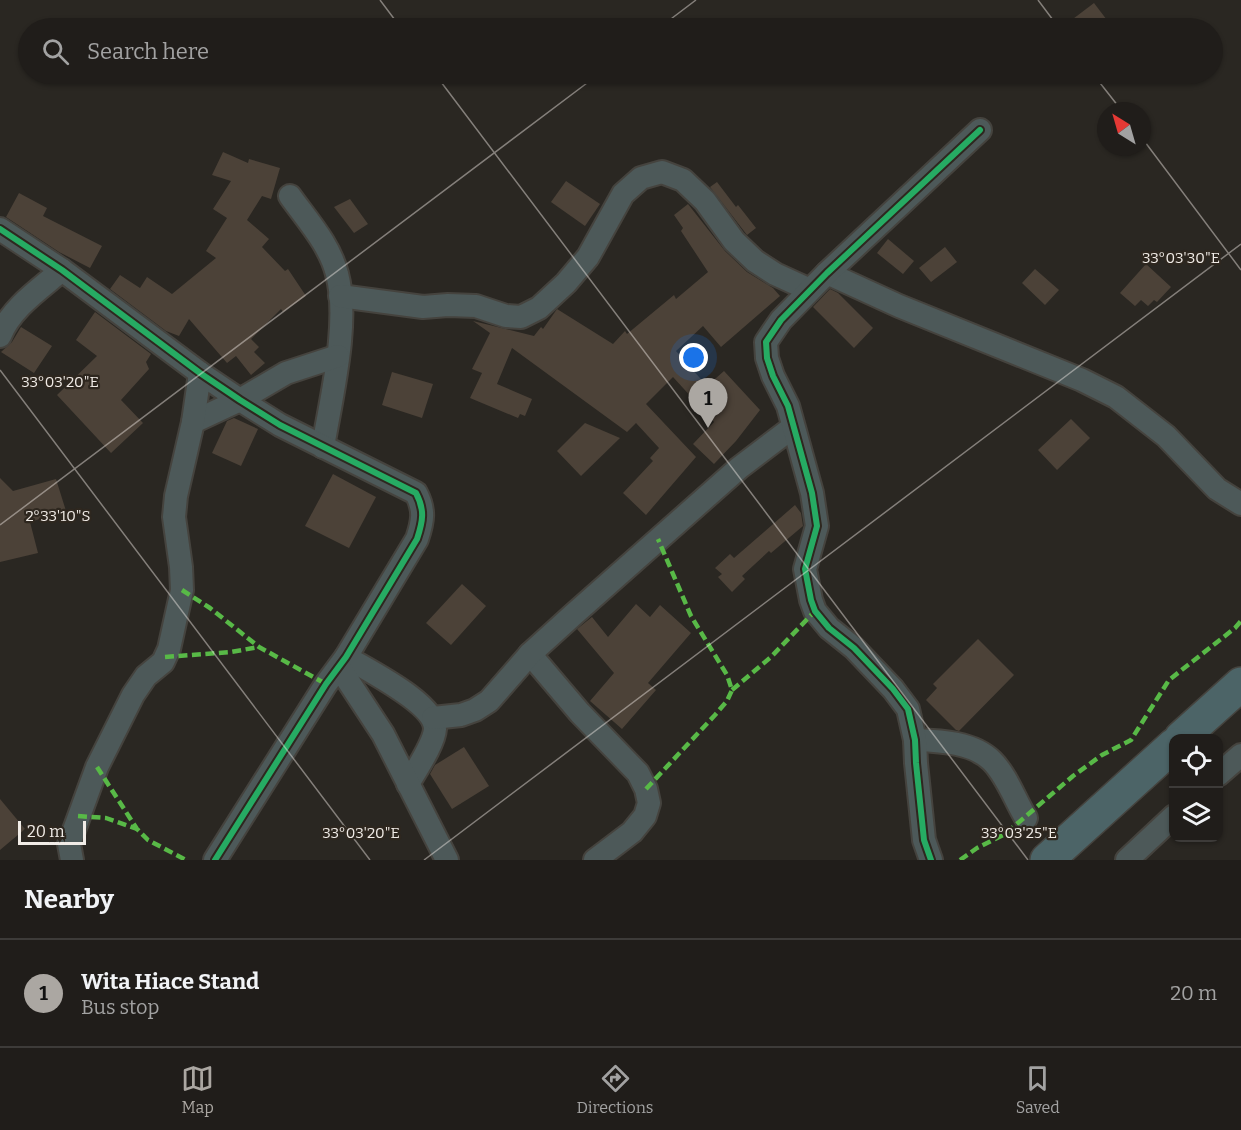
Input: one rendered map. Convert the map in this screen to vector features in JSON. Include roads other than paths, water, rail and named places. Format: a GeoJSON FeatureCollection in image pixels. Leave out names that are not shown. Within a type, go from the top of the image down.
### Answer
{"type":"FeatureCollection","features":[{"type":"Feature","properties":{"kind":"highway"},"geometry":{"type":"LineString","coordinates":[[1185,734],[1241,684]]}},
{"type":"Feature","properties":{"kind":"highway"},"geometry":{"type":"LineString","coordinates":[[1047,860],[1169,749]]}},
{"type":"Feature","properties":{"kind":"street"},"geometry":{"type":"LineString","coordinates":[[931,860],[924,840],[915,740],[908,709],[893,689],[854,648],[829,628],[815,611],[811,600],[805,569],[817,526],[812,493],[788,406],[772,376],[766,342],[781,320],[827,273],[980,130]]}},
{"type":"Feature","properties":{"kind":"street"},"geometry":{"type":"LineString","coordinates":[[340,296],[423,307],[476,306],[506,316],[521,316],[539,308],[566,283],[588,257],[623,194],[641,178],[662,172],[683,180],[705,201],[735,241],[755,261],[775,274],[810,290]]}},
{"type":"Feature","properties":{"kind":"street"},"geometry":{"type":"LineString","coordinates":[[290,196],[320,238],[337,273],[340,296],[338,356],[323,447]]}},
{"type":"Feature","properties":{"kind":"street"},"geometry":{"type":"LineString","coordinates":[[0,229],[62,270],[240,400],[280,425],[416,492],[422,503],[424,519],[417,539],[216,860]]}},
{"type":"Feature","properties":{"kind":"street"},"geometry":{"type":"LineString","coordinates":[[0,336],[4,327],[25,302],[62,270]]}},
{"type":"Feature","properties":{"kind":"street"},"geometry":{"type":"LineString","coordinates":[[827,273],[898,306],[1082,380],[1116,397],[1166,436],[1217,489],[1241,504]]}},
{"type":"Feature","properties":{"kind":"street"},"geometry":{"type":"LineString","coordinates":[[193,422],[240,400],[286,373],[338,356]]}},
{"type":"Feature","properties":{"kind":"street"},"geometry":{"type":"LineString","coordinates":[[72,860],[69,844],[97,766],[134,695],[146,676],[163,662],[169,649],[182,590],[174,517],[175,507],[193,422],[200,373]]}},
{"type":"Feature","properties":{"kind":"street"},"geometry":{"type":"LineString","coordinates":[[433,718],[461,715],[489,701],[530,654],[739,468],[794,427]]}},
{"type":"Feature","properties":{"kind":"street"},"geometry":{"type":"LineString","coordinates":[[530,654],[580,713],[638,773],[646,789],[649,803],[645,816],[632,832],[595,860]]}},
{"type":"Feature","properties":{"kind":"street"},"geometry":{"type":"LineString","coordinates":[[342,662],[419,703],[433,718],[435,728],[433,738],[408,783]]}},
{"type":"Feature","properties":{"kind":"street"},"geometry":{"type":"LineString","coordinates":[[342,662],[383,734],[447,860]]}},
{"type":"Feature","properties":{"kind":"street"},"geometry":{"type":"LineString","coordinates":[[915,740],[946,742],[973,749],[991,760],[1001,773],[1026,818]]}},
{"type":"Feature","properties":{"kind":"street"},"geometry":{"type":"LineString","coordinates":[[1223,771],[1241,755]]}},
{"type":"Feature","properties":{"kind":"street"},"geometry":{"type":"LineString","coordinates":[[1127,860],[1169,820]]}},
{"type":"Feature","properties":{"kind":"place","name":"Wita Hiace Stand"},"geometry":{"type":"Point","coordinates":[708,428]}}]}
